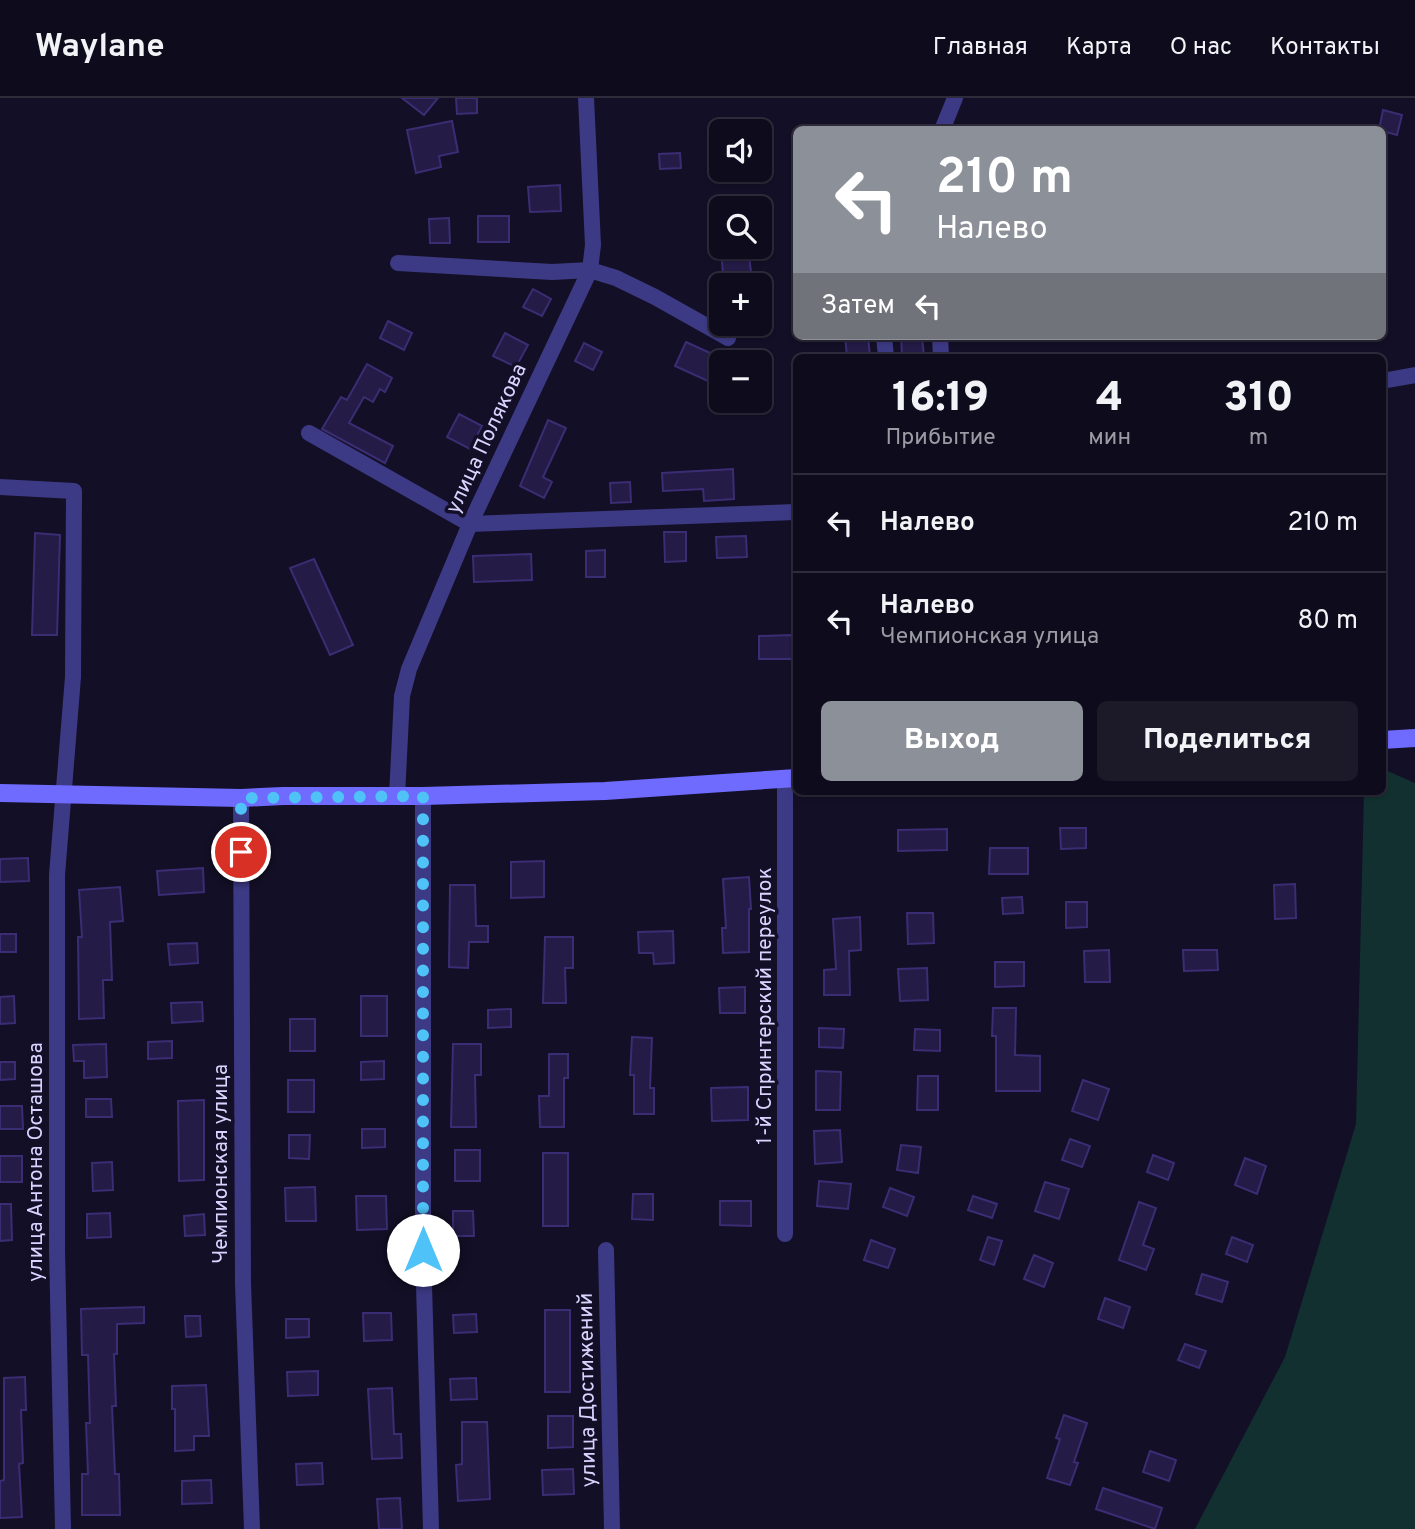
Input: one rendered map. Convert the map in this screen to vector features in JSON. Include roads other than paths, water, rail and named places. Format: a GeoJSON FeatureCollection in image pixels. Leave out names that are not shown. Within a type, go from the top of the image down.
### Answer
{"type":"FeatureCollection","features":[{"type":"Feature","properties":{"kind":"street","name":"улица Полякова"},"geometry":{"type":"LineString","coordinates":[[397,796],[402,696],[407,678],[470,524],[590,270],[593,245],[586,98]]}},
{"type":"Feature","properties":{"kind":"street"},"geometry":{"type":"LineString","coordinates":[[944,126],[955,98]]}},
{"type":"Feature","properties":{"kind":"street"},"geometry":{"type":"LineString","coordinates":[[398,263],[552,271],[590,270],[616,278],[655,297],[728,338]]}},
{"type":"Feature","properties":{"kind":"street"},"geometry":{"type":"LineString","coordinates":[[1386,380],[1415,375]]}},
{"type":"Feature","properties":{"kind":"street"},"geometry":{"type":"LineString","coordinates":[[309,433],[470,524],[793,512]]}},
{"type":"Feature","properties":{"kind":"street","name":"улица Антона Осташова"},"geometry":{"type":"LineString","coordinates":[[0,486],[74,491],[73,677],[57,875],[57,1250],[63,1529]]}},
{"type":"Feature","properties":{"kind":"street"},"geometry":{"type":"LineString","coordinates":[[1386,740],[1415,738]]}},
{"type":"Feature","properties":{"kind":"street"},"geometry":{"type":"LineString","coordinates":[[0,793],[241,798],[423,796],[605,791],[791,779]]}},
{"type":"Feature","properties":{"kind":"street","name":"1-й Спринтерский переулок"},"geometry":{"type":"LineString","coordinates":[[785,1234],[791,779]]}},
{"type":"Feature","properties":{"kind":"street"},"geometry":{"type":"LineString","coordinates":[[423,796],[423,1250],[431,1529]]}},
{"type":"Feature","properties":{"kind":"street","name":"Чемпионская улица"},"geometry":{"type":"LineString","coordinates":[[241,798],[243,1284],[252,1529]]}},
{"type":"Feature","properties":{"kind":"street","name":"улица Достижений"},"geometry":{"type":"LineString","coordinates":[[606,1250],[612,1529]]}}]}
